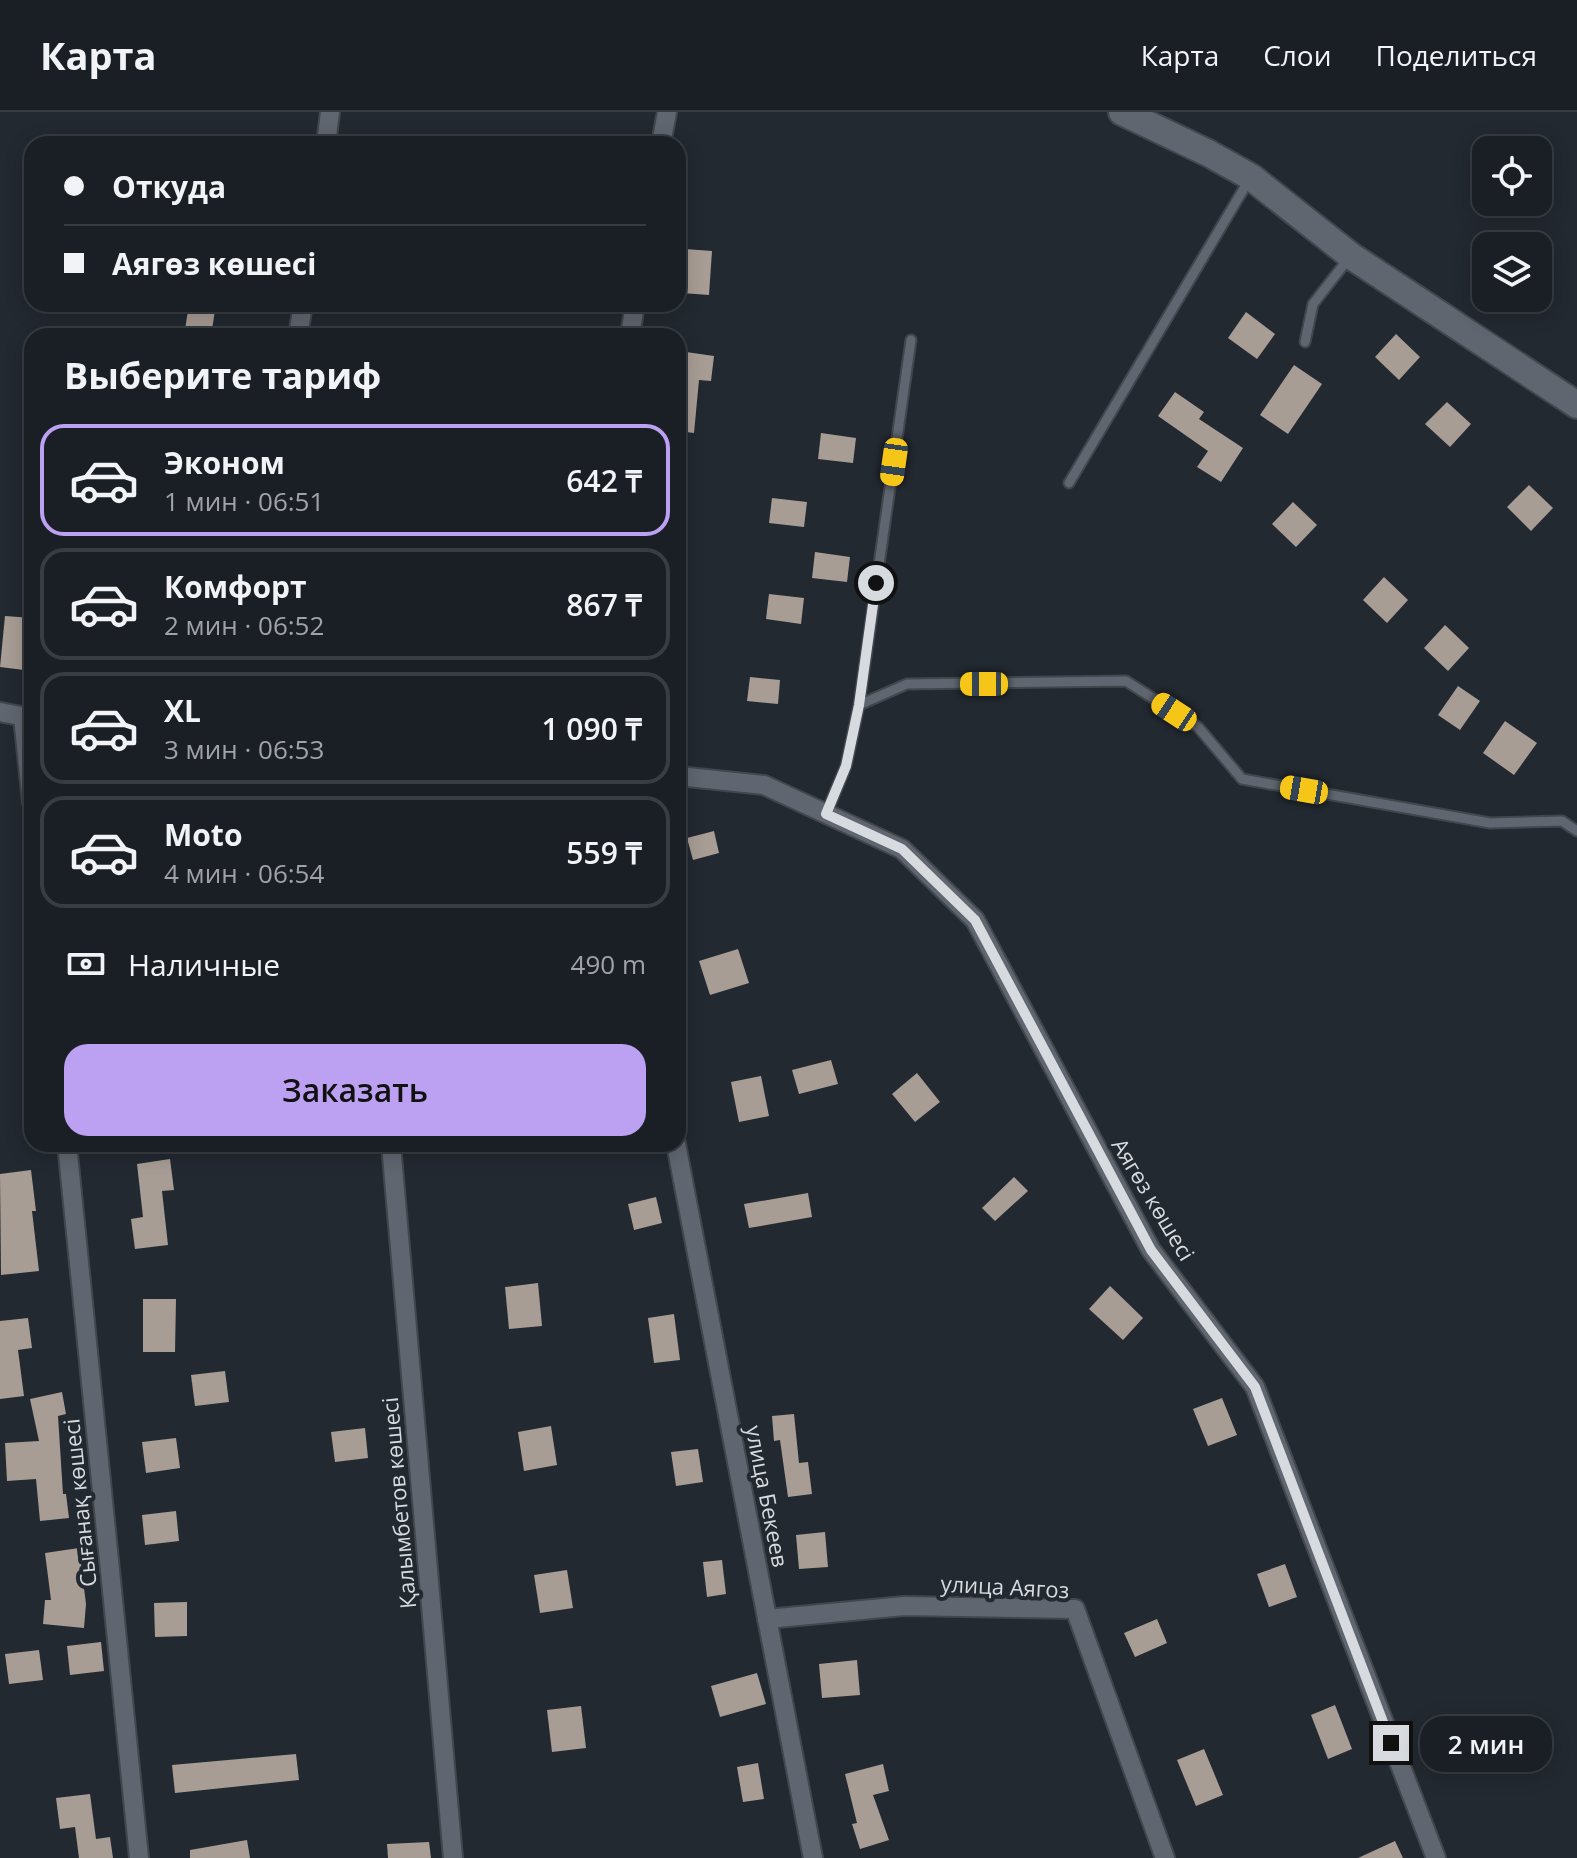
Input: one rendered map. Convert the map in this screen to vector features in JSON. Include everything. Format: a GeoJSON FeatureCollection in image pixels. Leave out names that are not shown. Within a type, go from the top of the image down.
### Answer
{"type":"FeatureCollection","features":[{"type":"Feature","properties":{"kind":"street"},"geometry":{"type":"LineString","coordinates":[[327,136],[330,112]]}},
{"type":"Feature","properties":{"kind":"street"},"geometry":{"type":"LineString","coordinates":[[662,136],[667,112]]}},
{"type":"Feature","properties":{"kind":"street"},"geometry":{"type":"LineString","coordinates":[[1122,112],[1251,177],[1351,256],[1577,405]]}},
{"type":"Feature","properties":{"kind":"street"},"geometry":{"type":"LineString","coordinates":[[0,712],[24,717]]}},
{"type":"Feature","properties":{"kind":"street","name":"Аягөз көшесі"},"geometry":{"type":"LineString","coordinates":[[686,777],[764,785],[902,849],[975,920],[1151,1250],[1255,1387],[1436,1858]]}},
{"type":"Feature","properties":{"kind":"street","name":"Сығанақ көшесі"},"geometry":{"type":"LineString","coordinates":[[68,1152],[139,1858]]}},
{"type":"Feature","properties":{"kind":"street","name":"Қалымбетов көшесі"},"geometry":{"type":"LineString","coordinates":[[392,1152],[455,1853]]}},
{"type":"Feature","properties":{"kind":"street","name":"улица Бекеев"},"geometry":{"type":"LineString","coordinates":[[678,1152],[813,1858]]}},
{"type":"Feature","properties":{"kind":"street","name":"улица Аягоз"},"geometry":{"type":"LineString","coordinates":[[767,1619],[904,1606],[1075,1609],[1165,1858]]}},
{"type":"Feature","properties":{"kind":"lane"},"geometry":{"type":"LineString","coordinates":[[1069,483],[1251,177]]}},
{"type":"Feature","properties":{"kind":"lane"},"geometry":{"type":"LineString","coordinates":[[1305,342],[1313,304],[1351,256]]}},
{"type":"Feature","properties":{"kind":"lane"},"geometry":{"type":"LineString","coordinates":[[826,814],[846,766],[859,705],[911,340]]}},
{"type":"Feature","properties":{"kind":"lane"},"geometry":{"type":"LineString","coordinates":[[859,705],[907,684],[1126,681],[1198,727],[1242,779],[1490,823],[1562,821],[1577,831]]}},
{"type":"Feature","properties":{"kind":"building"},"geometry":{"type":"Polygon","coordinates":[[[686,249],[712,251],[709,295],[686,293],[686,249]]]}},
{"type":"Feature","properties":{"kind":"building"},"geometry":{"type":"Polygon","coordinates":[[[188,312],[215,312],[212,328],[185,328],[188,312]]]}},
{"type":"Feature","properties":{"kind":"building"},"geometry":{"type":"Polygon","coordinates":[[[1246,312],[1275,334],[1257,359],[1228,338],[1246,312]]]}},
{"type":"Feature","properties":{"kind":"building"},"geometry":{"type":"Polygon","coordinates":[[[1396,334],[1420,357],[1399,380],[1375,357],[1396,334]]]}},
{"type":"Feature","properties":{"kind":"building"},"geometry":{"type":"Polygon","coordinates":[[[686,352],[714,356],[711,381],[699,380],[694,433],[686,432],[686,352]]]}},
{"type":"Feature","properties":{"kind":"building"},"geometry":{"type":"Polygon","coordinates":[[[1294,365],[1322,384],[1288,434],[1260,415],[1294,365]]]}},
{"type":"Feature","properties":{"kind":"building"},"geometry":{"type":"Polygon","coordinates":[[[1175,392],[1204,412],[1199,419],[1243,448],[1221,482],[1197,467],[1208,451],[1158,416],[1175,392]]]}},
{"type":"Feature","properties":{"kind":"building"},"geometry":{"type":"Polygon","coordinates":[[[1447,402],[1471,424],[1450,447],[1425,424],[1447,402]]]}},
{"type":"Feature","properties":{"kind":"building"},"geometry":{"type":"Polygon","coordinates":[[[821,433],[856,438],[853,463],[818,459],[821,433]]]}},
{"type":"Feature","properties":{"kind":"building"},"geometry":{"type":"Polygon","coordinates":[[[1529,485],[1553,508],[1531,531],[1507,507],[1529,485]]]}},
{"type":"Feature","properties":{"kind":"building"},"geometry":{"type":"Polygon","coordinates":[[[772,498],[807,502],[804,527],[769,523],[772,498]]]}},
{"type":"Feature","properties":{"kind":"building"},"geometry":{"type":"Polygon","coordinates":[[[1293,502],[1317,525],[1296,547],[1272,524],[1293,502]]]}},
{"type":"Feature","properties":{"kind":"building"},"geometry":{"type":"Polygon","coordinates":[[[815,552],[850,557],[847,582],[812,578],[815,552]]]}},
{"type":"Feature","properties":{"kind":"building"},"geometry":{"type":"Polygon","coordinates":[[[1384,577],[1408,600],[1387,623],[1363,600],[1384,577]]]}},
{"type":"Feature","properties":{"kind":"building"},"geometry":{"type":"Polygon","coordinates":[[[769,594],[804,598],[801,624],[766,619],[769,594]]]}},
{"type":"Feature","properties":{"kind":"building"},"geometry":{"type":"Polygon","coordinates":[[[5,616],[24,617],[24,670],[0,667],[5,616]]]}},
{"type":"Feature","properties":{"kind":"building"},"geometry":{"type":"Polygon","coordinates":[[[1445,625],[1469,648],[1448,671],[1424,648],[1445,625]]]}},
{"type":"Feature","properties":{"kind":"building"},"geometry":{"type":"Polygon","coordinates":[[[750,677],[780,680],[778,704],[747,701],[750,677]]]}},
{"type":"Feature","properties":{"kind":"building"},"geometry":{"type":"Polygon","coordinates":[[[1458,686],[1480,701],[1460,730],[1438,715],[1458,686]]]}},
{"type":"Feature","properties":{"kind":"building"},"geometry":{"type":"Polygon","coordinates":[[[1505,721],[1537,743],[1514,775],[1483,753],[1505,721]]]}},
{"type":"Feature","properties":{"kind":"building"},"geometry":{"type":"Polygon","coordinates":[[[714,831],[719,853],[693,860],[687,838],[714,831]]]}},
{"type":"Feature","properties":{"kind":"building"},"geometry":{"type":"Polygon","coordinates":[[[738,949],[749,983],[710,995],[699,961],[738,949]]]}},
{"type":"Feature","properties":{"kind":"building"},"geometry":{"type":"Polygon","coordinates":[[[831,1060],[838,1084],[799,1094],[792,1070],[831,1060]]]}},
{"type":"Feature","properties":{"kind":"building"},"geometry":{"type":"Polygon","coordinates":[[[917,1073],[940,1102],[915,1122],[892,1094],[917,1073]]]}},
{"type":"Feature","properties":{"kind":"building"},"geometry":{"type":"Polygon","coordinates":[[[761,1076],[769,1116],[739,1122],[731,1082],[761,1076]]]}},
{"type":"Feature","properties":{"kind":"building"},"geometry":{"type":"Polygon","coordinates":[[[170,1159],[174,1190],[162,1191],[168,1245],[135,1249],[131,1219],[143,1217],[137,1164],[170,1159]]]}},
{"type":"Feature","properties":{"kind":"building"},"geometry":{"type":"Polygon","coordinates":[[[31,1170],[39,1271],[1,1275],[0,1174],[31,1170]]]}},
{"type":"Feature","properties":{"kind":"building"},"geometry":{"type":"Polygon","coordinates":[[[1014,1177],[1028,1191],[995,1221],[982,1208],[1014,1177]]]}},
{"type":"Feature","properties":{"kind":"building"},"geometry":{"type":"Polygon","coordinates":[[[808,1193],[812,1217],[749,1228],[744,1204],[808,1193]]]}},
{"type":"Feature","properties":{"kind":"building"},"geometry":{"type":"Polygon","coordinates":[[[656,1197],[662,1223],[634,1230],[628,1204],[656,1197]]]}},
{"type":"Feature","properties":{"kind":"building"},"geometry":{"type":"Polygon","coordinates":[[[538,1283],[542,1326],[509,1329],[505,1287],[538,1283]]]}},
{"type":"Feature","properties":{"kind":"building"},"geometry":{"type":"Polygon","coordinates":[[[1110,1286],[1143,1318],[1123,1340],[1089,1309],[1110,1286]]]}},
{"type":"Feature","properties":{"kind":"building"},"geometry":{"type":"Polygon","coordinates":[[[143,1299],[176,1299],[175,1352],[143,1352],[143,1299]]]}},
{"type":"Feature","properties":{"kind":"building"},"geometry":{"type":"Polygon","coordinates":[[[674,1314],[680,1360],[654,1363],[648,1318],[674,1314]]]}},
{"type":"Feature","properties":{"kind":"building"},"geometry":{"type":"Polygon","coordinates":[[[28,1318],[32,1348],[18,1350],[24,1396],[0,1399],[0,1321],[28,1318]]]}},
{"type":"Feature","properties":{"kind":"building"},"geometry":{"type":"Polygon","coordinates":[[[225,1371],[229,1402],[195,1406],[191,1375],[225,1371]]]}},
{"type":"Feature","properties":{"kind":"building"},"geometry":{"type":"Polygon","coordinates":[[[62,1392],[66,1414],[58,1416],[63,1494],[66,1494],[69,1518],[40,1521],[36,1479],[7,1481],[5,1443],[39,1441],[30,1399],[62,1392]]]}},
{"type":"Feature","properties":{"kind":"building"},"geometry":{"type":"Polygon","coordinates":[[[1222,1398],[1237,1435],[1208,1446],[1193,1409],[1222,1398]]]}},
{"type":"Feature","properties":{"kind":"building"},"geometry":{"type":"Polygon","coordinates":[[[794,1414],[799,1463],[808,1462],[812,1494],[788,1497],[780,1440],[774,1441],[772,1416],[794,1414]]]}},
{"type":"Feature","properties":{"kind":"building"},"geometry":{"type":"Polygon","coordinates":[[[551,1426],[557,1465],[524,1471],[518,1432],[551,1426]]]}},
{"type":"Feature","properties":{"kind":"building"},"geometry":{"type":"Polygon","coordinates":[[[365,1428],[368,1458],[335,1462],[331,1432],[365,1428]]]}},
{"type":"Feature","properties":{"kind":"building"},"geometry":{"type":"Polygon","coordinates":[[[176,1438],[180,1468],[146,1473],[142,1442],[176,1438]]]}},
{"type":"Feature","properties":{"kind":"building"},"geometry":{"type":"Polygon","coordinates":[[[698,1449],[703,1482],[676,1486],[671,1452],[698,1449]]]}},
{"type":"Feature","properties":{"kind":"building"},"geometry":{"type":"Polygon","coordinates":[[[176,1511],[179,1541],[145,1545],[142,1515],[176,1511]]]}},
{"type":"Feature","properties":{"kind":"building"},"geometry":{"type":"Polygon","coordinates":[[[825,1532],[828,1567],[799,1569],[796,1535],[825,1532]]]}},
{"type":"Feature","properties":{"kind":"building"},"geometry":{"type":"Polygon","coordinates":[[[79,1548],[86,1604],[84,1628],[43,1624],[45,1600],[51,1600],[45,1553],[79,1548]]]}},
{"type":"Feature","properties":{"kind":"building"},"geometry":{"type":"Polygon","coordinates":[[[722,1560],[726,1594],[707,1597],[703,1562],[722,1560]]]}},
{"type":"Feature","properties":{"kind":"building"},"geometry":{"type":"Polygon","coordinates":[[[1285,1564],[1297,1597],[1269,1607],[1257,1574],[1285,1564]]]}},
{"type":"Feature","properties":{"kind":"building"},"geometry":{"type":"Polygon","coordinates":[[[567,1570],[573,1608],[540,1613],[534,1575],[567,1570]]]}},
{"type":"Feature","properties":{"kind":"building"},"geometry":{"type":"Polygon","coordinates":[[[187,1602],[187,1636],[155,1637],[154,1603],[187,1602]]]}},
{"type":"Feature","properties":{"kind":"building"},"geometry":{"type":"Polygon","coordinates":[[[1157,1619],[1167,1643],[1135,1657],[1124,1633],[1157,1619]]]}},
{"type":"Feature","properties":{"kind":"building"},"geometry":{"type":"Polygon","coordinates":[[[101,1642],[104,1671],[70,1675],[67,1646],[101,1642]]]}},
{"type":"Feature","properties":{"kind":"building"},"geometry":{"type":"Polygon","coordinates":[[[39,1650],[43,1680],[9,1684],[5,1654],[39,1650]]]}},
{"type":"Feature","properties":{"kind":"building"},"geometry":{"type":"Polygon","coordinates":[[[857,1660],[860,1695],[822,1698],[819,1664],[857,1660]]]}},
{"type":"Feature","properties":{"kind":"building"},"geometry":{"type":"Polygon","coordinates":[[[757,1673],[766,1704],[720,1717],[711,1686],[757,1673]]]}},
{"type":"Feature","properties":{"kind":"building"},"geometry":{"type":"Polygon","coordinates":[[[1335,1705],[1352,1749],[1328,1759],[1311,1715],[1335,1705]]]}},
{"type":"Feature","properties":{"kind":"building"},"geometry":{"type":"Polygon","coordinates":[[[581,1706],[586,1748],[552,1752],[547,1710],[581,1706]]]}},
{"type":"Feature","properties":{"kind":"building"},"geometry":{"type":"Polygon","coordinates":[[[1204,1749],[1223,1795],[1196,1806],[1177,1760],[1204,1749]]]}},
{"type":"Feature","properties":{"kind":"building"},"geometry":{"type":"Polygon","coordinates":[[[296,1754],[299,1780],[175,1793],[172,1765],[296,1754]]]}},
{"type":"Feature","properties":{"kind":"building"},"geometry":{"type":"Polygon","coordinates":[[[758,1763],[764,1799],[743,1802],[737,1767],[758,1763]]]}},
{"type":"Feature","properties":{"kind":"building"},"geometry":{"type":"Polygon","coordinates":[[[883,1764],[889,1791],[873,1795],[889,1840],[860,1849],[852,1824],[857,1823],[845,1774],[883,1764]]]}},
{"type":"Feature","properties":{"kind":"building"},"geometry":{"type":"Polygon","coordinates":[[[90,1794],[96,1839],[110,1837],[113,1858],[79,1858],[75,1827],[60,1829],[56,1798],[90,1794]]]}},
{"type":"Feature","properties":{"kind":"building"},"geometry":{"type":"Polygon","coordinates":[[[247,1840],[250,1858],[190,1858],[190,1850],[247,1840]]]}},
{"type":"Feature","properties":{"kind":"building"},"geometry":{"type":"Polygon","coordinates":[[[1395,1841],[1403,1858],[1358,1858],[1395,1841]]]}},
{"type":"Feature","properties":{"kind":"building"},"geometry":{"type":"Polygon","coordinates":[[[429,1842],[431,1858],[388,1858],[387,1844],[429,1842]]]}},
{"type":"Feature","properties":{"kind":"route"},"geometry":{"type":"LineString","coordinates":[[876,583],[859,705],[846,766],[826,814],[902,849],[975,920],[1151,1250],[1255,1387],[1391,1743]]}}]}
